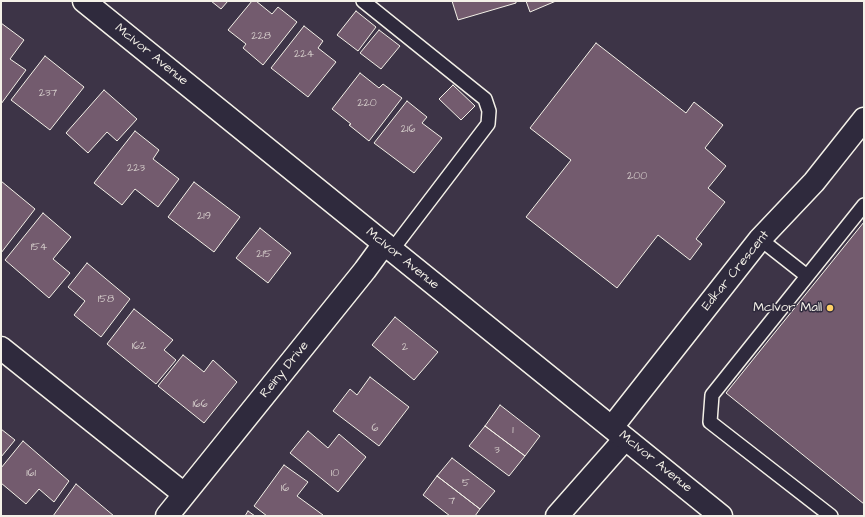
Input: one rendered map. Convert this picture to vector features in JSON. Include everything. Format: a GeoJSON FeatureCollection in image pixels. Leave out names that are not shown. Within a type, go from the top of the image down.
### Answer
{"type":"FeatureCollection","features":[{"type":"Feature","properties":{"kind":"street","name":"McIvor Avenue"},"geometry":{"type":"LineString","coordinates":[[96,5],[388,247],[721,516]]}},
{"type":"Feature","properties":{"kind":"street","name":"Edkar Crescent"},"geometry":{"type":"LineString","coordinates":[[556,516],[619,433],[760,239],[814,182],[864,119]]}},
{"type":"Feature","properties":{"kind":"street","name":"Reiny Drive"},"geometry":{"type":"LineString","coordinates":[[167,516],[365,270],[388,247]]}},
{"type":"Feature","properties":{"kind":"street"},"geometry":{"type":"LineString","coordinates":[[1,348],[184,494]]}},
{"type":"Feature","properties":{"kind":"lane"},"geometry":{"type":"LineString","coordinates":[[363,1],[485,99],[489,111],[488,124],[388,247]]}},
{"type":"Feature","properties":{"kind":"lane"},"geometry":{"type":"LineString","coordinates":[[832,516],[710,422],[712,395],[864,205]]}},
{"type":"Feature","properties":{"kind":"lane"},"geometry":{"type":"LineString","coordinates":[[760,239],[807,276]]}},
{"type":"Feature","properties":{"kind":"building"},"geometry":{"type":"Polygon","coordinates":[[[211,1],[228,1],[221,9],[211,1]]]}},
{"type":"Feature","properties":{"kind":"building"},"geometry":{"type":"Polygon","coordinates":[[[252,1],[256,1],[272,14],[278,7],[297,22],[263,65],[243,48],[246,44],[228,30],[252,1]]]}},
{"type":"Feature","properties":{"kind":"building"},"geometry":{"type":"Polygon","coordinates":[[[452,1],[516,1],[516,3],[458,20],[452,1]]]}},
{"type":"Feature","properties":{"kind":"building"},"geometry":{"type":"Polygon","coordinates":[[[526,1],[556,1],[530,12],[526,1]]]}},
{"type":"Feature","properties":{"kind":"building"},"geometry":{"type":"Polygon","coordinates":[[[356,11],[376,27],[358,51],[337,35],[356,11]]]}},
{"type":"Feature","properties":{"kind":"building"},"geometry":{"type":"Polygon","coordinates":[[[1,23],[24,40],[10,59],[26,70],[1,104],[1,23]]]}},
{"type":"Feature","properties":{"kind":"building"},"geometry":{"type":"Polygon","coordinates":[[[304,26],[323,41],[318,48],[336,62],[308,97],[271,68],[304,26]]]}},
{"type":"Feature","properties":{"kind":"building"},"geometry":{"type":"Polygon","coordinates":[[[379,30],[400,46],[381,69],[360,53],[379,30]]]}},
{"type":"Feature","properties":{"kind":"building"},"geometry":{"type":"Polygon","coordinates":[[[596,43],[686,113],[694,102],[723,125],[705,148],[726,166],[708,188],[725,202],[696,239],[702,244],[690,260],[658,235],[617,288],[526,217],[571,160],[530,128],[596,43]]]}},
{"type":"Feature","properties":{"kind":"building"},"geometry":{"type":"Polygon","coordinates":[[[45,56],[84,87],[50,130],[11,100],[45,56]]]}},
{"type":"Feature","properties":{"kind":"building"},"geometry":{"type":"Polygon","coordinates":[[[360,73],[379,88],[383,84],[402,98],[369,141],[332,109],[360,73]]]}},
{"type":"Feature","properties":{"kind":"building"},"geometry":{"type":"Polygon","coordinates":[[[453,85],[475,106],[461,120],[439,99],[453,85]]]}},
{"type":"Feature","properties":{"kind":"building"},"geometry":{"type":"Polygon","coordinates":[[[104,90],[137,119],[117,141],[107,132],[88,153],[66,133],[104,90]]]}},
{"type":"Feature","properties":{"kind":"building"},"geometry":{"type":"Polygon","coordinates":[[[407,101],[427,117],[422,123],[442,138],[414,173],[374,143],[407,101]]]}},
{"type":"Feature","properties":{"kind":"building"},"geometry":{"type":"Polygon","coordinates":[[[135,131],[159,150],[153,159],[179,179],[158,207],[135,189],[122,205],[94,183],[135,131]]]}},
{"type":"Feature","properties":{"kind":"building"},"geometry":{"type":"Polygon","coordinates":[[[1,181],[35,209],[1,253],[1,181]]]}},
{"type":"Feature","properties":{"kind":"building"},"geometry":{"type":"Polygon","coordinates":[[[194,182],[240,217],[214,252],[168,217],[194,182]]]}},
{"type":"Feature","properties":{"kind":"building"},"geometry":{"type":"Polygon","coordinates":[[[43,213],[71,237],[53,259],[70,273],[49,298],[5,260],[43,213]]]}},
{"type":"Feature","properties":{"kind":"building","name":"McIvor Mall"},"geometry":{"type":"Polygon","coordinates":[[[864,222],[864,504],[726,393],[864,222]]]}},
{"type":"Feature","properties":{"kind":"building"},"geometry":{"type":"Polygon","coordinates":[[[260,228],[291,253],[268,283],[236,258],[260,228]]]}},
{"type":"Feature","properties":{"kind":"building"},"geometry":{"type":"Polygon","coordinates":[[[87,263],[130,299],[101,337],[74,315],[85,301],[68,287],[87,263]]]}},
{"type":"Feature","properties":{"kind":"building"},"geometry":{"type":"Polygon","coordinates":[[[134,309],[173,340],[164,350],[176,360],[156,384],[107,344],[134,309]]]}},
{"type":"Feature","properties":{"kind":"building"},"geometry":{"type":"Polygon","coordinates":[[[395,317],[438,352],[414,380],[372,345],[395,317]]]}},
{"type":"Feature","properties":{"kind":"building"},"geometry":{"type":"Polygon","coordinates":[[[183,355],[204,372],[213,360],[237,382],[204,423],[158,386],[183,355]]]}},
{"type":"Feature","properties":{"kind":"building"},"geometry":{"type":"Polygon","coordinates":[[[370,377],[409,407],[379,446],[333,411],[350,389],[357,395],[370,377]]]}},
{"type":"Feature","properties":{"kind":"building"},"geometry":{"type":"Polygon","coordinates":[[[500,405],[540,436],[525,456],[485,426],[500,405]]]}},
{"type":"Feature","properties":{"kind":"building"},"geometry":{"type":"Polygon","coordinates":[[[485,426],[525,456],[509,476],[469,446],[485,426]]]}},
{"type":"Feature","properties":{"kind":"building"},"geometry":{"type":"Polygon","coordinates":[[[1,429],[15,440],[1,457],[1,429]]]}},
{"type":"Feature","properties":{"kind":"building"},"geometry":{"type":"Polygon","coordinates":[[[308,431],[328,448],[339,434],[366,457],[338,492],[290,453],[308,431]]]}},
{"type":"Feature","properties":{"kind":"building"},"geometry":{"type":"Polygon","coordinates":[[[23,441],[69,481],[54,502],[39,489],[26,504],[1,483],[1,468],[23,441]]]}},
{"type":"Feature","properties":{"kind":"building"},"geometry":{"type":"Polygon","coordinates":[[[452,458],[495,491],[480,509],[437,476],[452,458]]]}},
{"type":"Feature","properties":{"kind":"building"},"geometry":{"type":"Polygon","coordinates":[[[284,465],[308,482],[297,496],[323,515],[322,516],[267,516],[254,506],[284,465]]]}},
{"type":"Feature","properties":{"kind":"building"},"geometry":{"type":"Polygon","coordinates":[[[437,476],[480,509],[475,516],[450,516],[423,495],[437,476]]]}},
{"type":"Feature","properties":{"kind":"building"},"geometry":{"type":"Polygon","coordinates":[[[76,484],[114,516],[53,516],[76,484]]]}},
{"type":"Feature","properties":{"kind":"building"},"geometry":{"type":"Polygon","coordinates":[[[248,511],[255,516],[245,516],[248,511]]]}},
{"type":"Feature","properties":{"kind":"place","name":"McIvor Mall"},"geometry":{"type":"Point","coordinates":[830,308]}}]}
